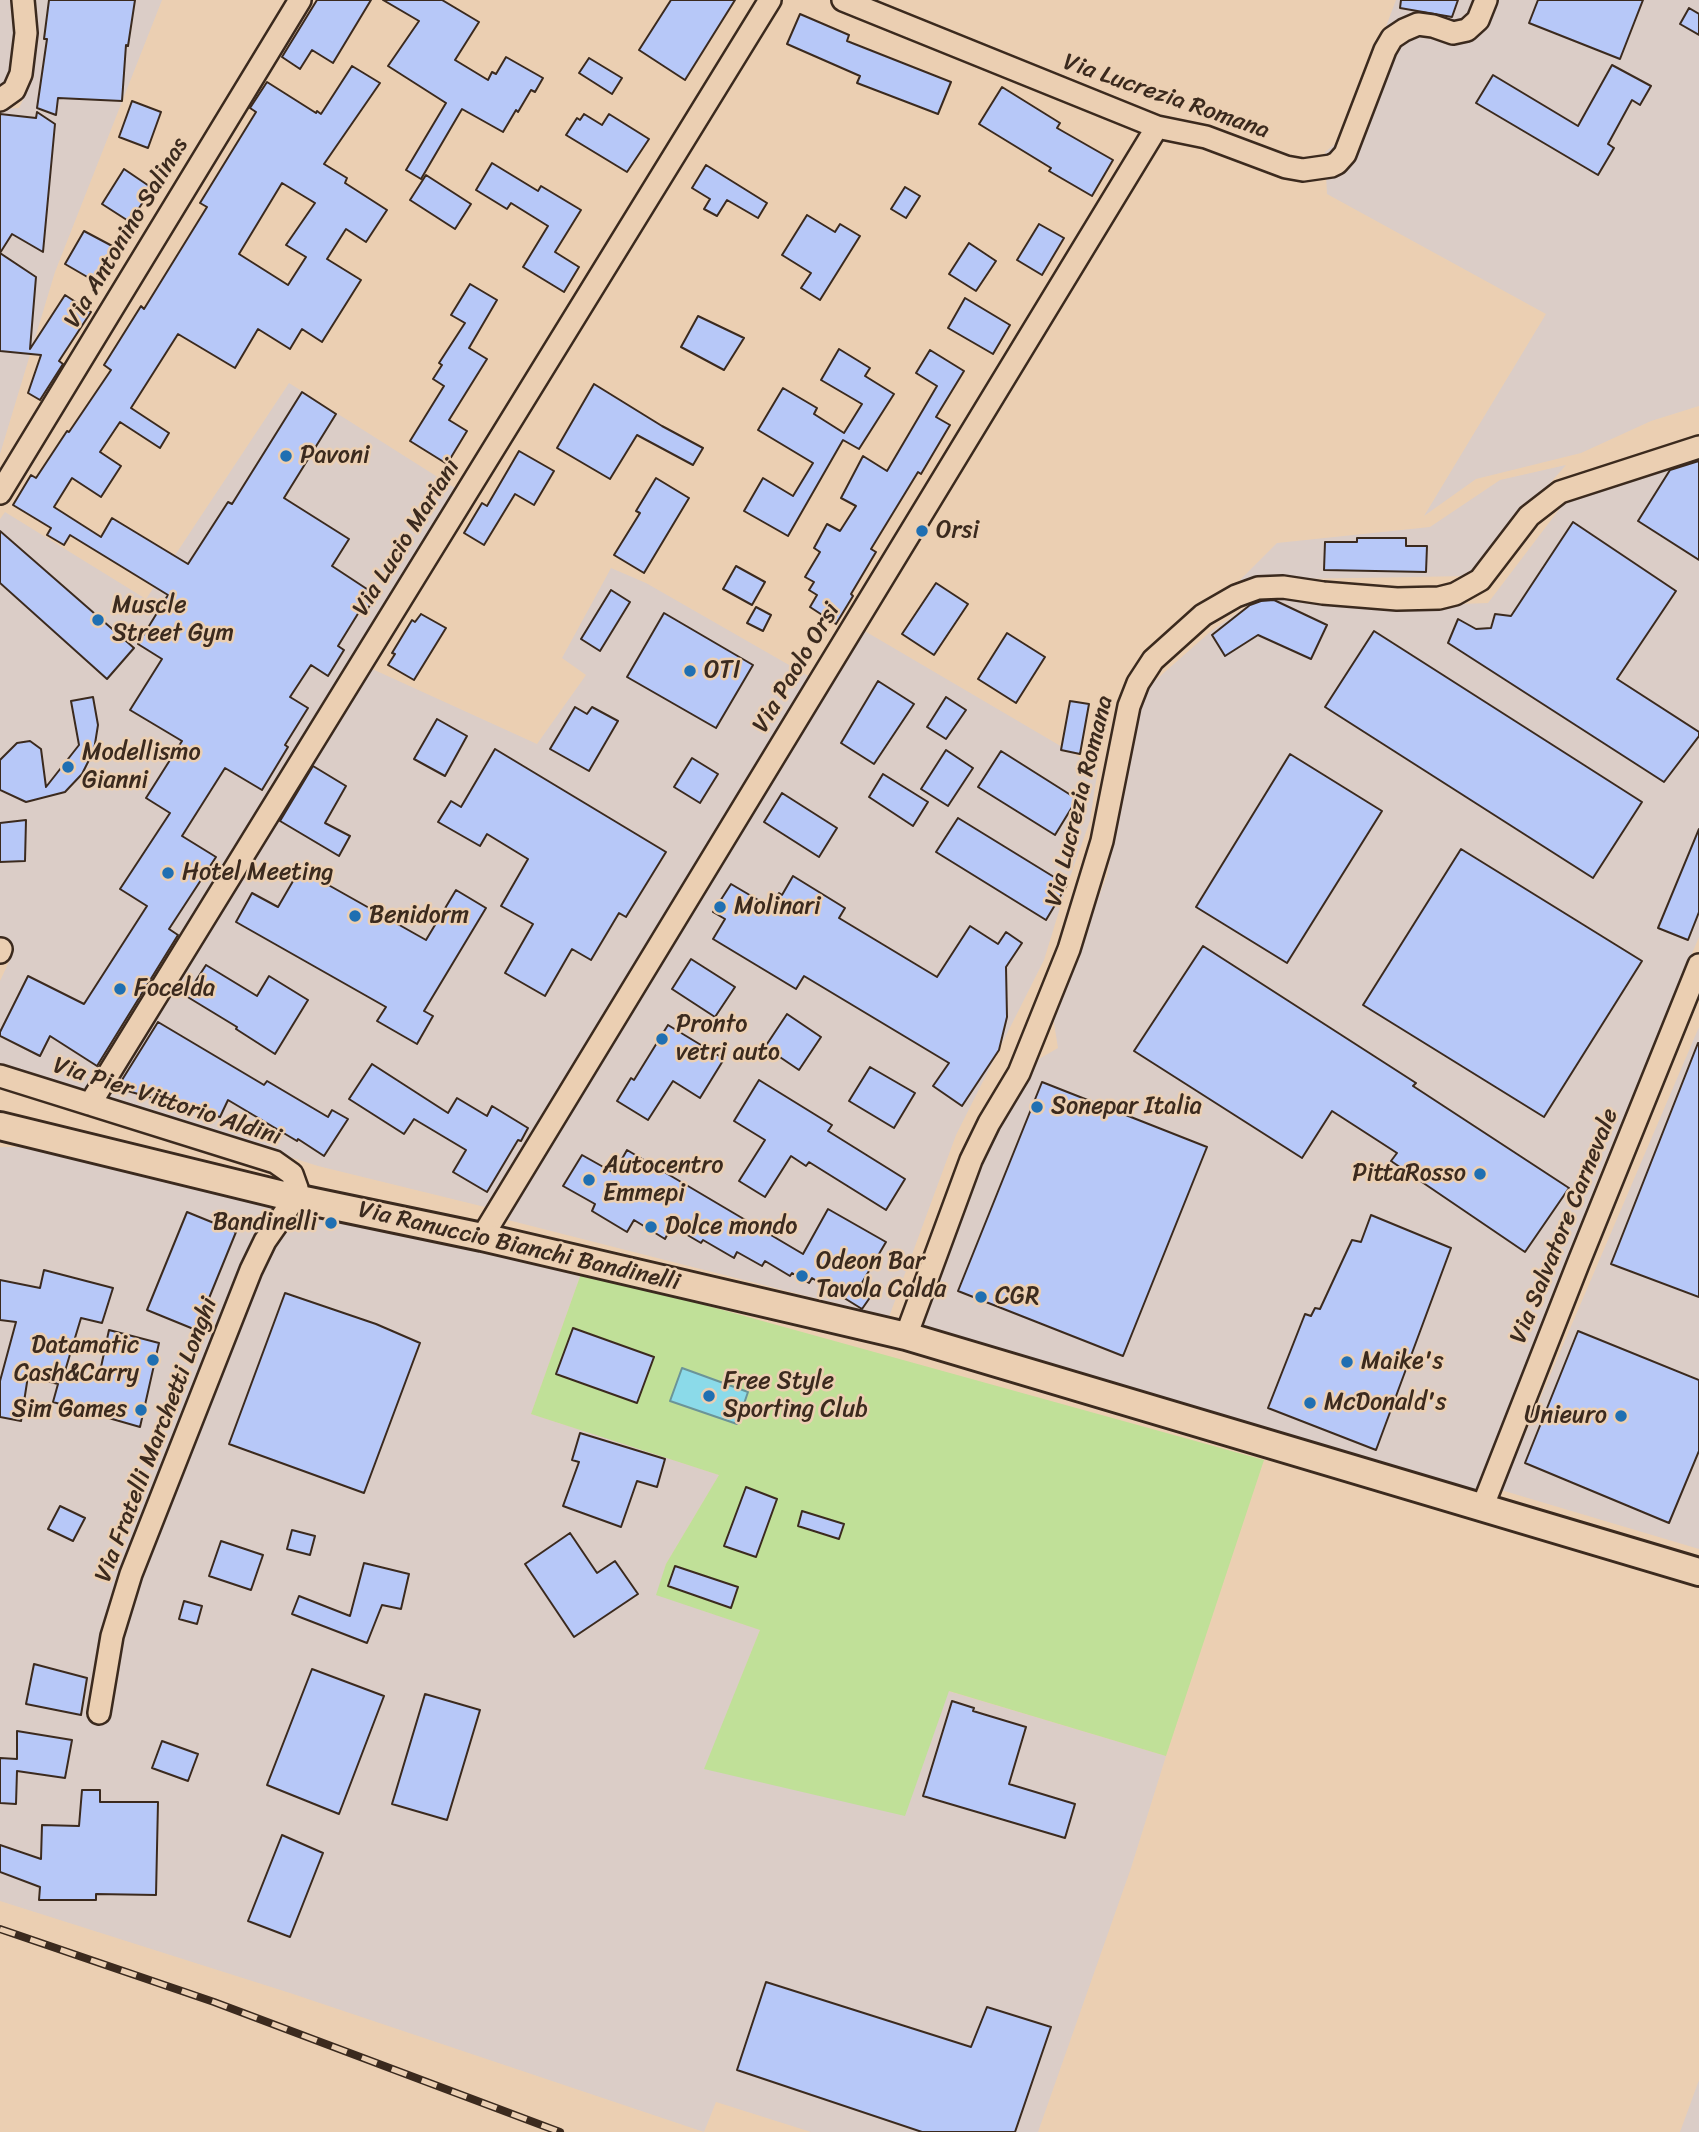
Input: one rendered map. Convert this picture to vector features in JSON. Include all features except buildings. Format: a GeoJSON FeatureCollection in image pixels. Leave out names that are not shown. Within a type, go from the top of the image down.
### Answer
{"type":"FeatureCollection","features":[{"type":"Feature","properties":{"kind":"street"},"geometry":{"type":"LineString","coordinates":[[0,100],[15,90],[21,74],[26,33],[23,0]]}},
{"type":"Feature","properties":{"kind":"street","name":"Via Antonino Salinas"},"geometry":{"type":"LineString","coordinates":[[0,493],[300,0]]}},
{"type":"Feature","properties":{"kind":"street","name":"Via Lucio Mariani"},"geometry":{"type":"LineString","coordinates":[[90,1104],[769,0]]}},
{"type":"Feature","properties":{"kind":"street","name":"Via Lucrezia Romana"},"geometry":{"type":"LineString","coordinates":[[843,0],[1157,127],[1195,134],[1286,167],[1303,170],[1322,169],[1337,163],[1350,145],[1385,50],[1392,38],[1418,24],[1453,33],[1467,30],[1478,20],[1486,0]]}},
{"type":"Feature","properties":{"kind":"street","name":"Via Paolo Orsi"},"geometry":{"type":"LineString","coordinates":[[482,1237],[1157,127]]}},
{"type":"Feature","properties":{"kind":"street","name":"Via Lucrezia Romana"},"geometry":{"type":"LineString","coordinates":[[906,1336],[971,1160],[989,1123],[1019,1073],[1069,949],[1104,833],[1129,706],[1138,683],[1153,660],[1203,615],[1236,596],[1258,589],[1283,587],[1397,599],[1455,594],[1480,580],[1534,511],[1559,492],[1699,447]]}},
{"type":"Feature","properties":{"kind":"street","name":"Via Salvatore Carnevale"},"geometry":{"type":"LineString","coordinates":[[1482,1508],[1699,965]]}},
{"type":"Feature","properties":{"kind":"street","name":"Via Pier Vittorio Aldini"},"geometry":{"type":"LineString","coordinates":[[0,1076],[275,1162],[292,1174],[296,1188],[295,1198]]}},
{"type":"Feature","properties":{"kind":"street","name":"Via Ranuccio Bianchi Bandinelli"},"geometry":{"type":"LineString","coordinates":[[8,1131],[295,1198],[482,1237],[906,1336],[1699,1572]]}},
{"type":"Feature","properties":{"kind":"street","name":"Via Fratelli Marchetti Longhi"},"geometry":{"type":"LineString","coordinates":[[99,1713],[112,1636],[131,1574],[251,1270],[265,1241],[295,1198]]}},
{"type":"Feature","properties":{"kind":"shaded area"},"geometry":{"type":"Polygon","coordinates":[[[0,0],[15,0],[17,70],[0,88],[0,0]]]}},
{"type":"Feature","properties":{"kind":"shaded area"},"geometry":{"type":"Polygon","coordinates":[[[34,0],[162,0],[55,272],[0,454],[0,109],[19,108],[34,77],[34,0]]]}},
{"type":"Feature","properties":{"kind":"shaded area"},"geometry":{"type":"Polygon","coordinates":[[[1396,0],[1699,0],[1699,406],[1651,421],[1581,453],[1476,479],[1424,516],[1546,314],[1327,194],[1325,152],[1344,137],[1396,0]]]}},
{"type":"Feature","properties":{"kind":"shaded area"},"geometry":{"type":"Polygon","coordinates":[[[289,383],[455,488],[317,720],[87,1091],[0,1067],[0,981],[14,951],[0,944],[0,519],[5,512],[146,599],[289,383]]]}},
{"type":"Feature","properties":{"kind":"shaded area"},"geometry":{"type":"Polygon","coordinates":[[[1699,456],[1699,937],[1595,1186],[1603,1193],[1478,1498],[919,1333],[994,1135],[1032,1063],[1058,1048],[1053,1017],[1107,875],[1140,694],[1210,632],[1266,593],[1350,608],[1488,603],[1564,503],[1699,456]]]}},
{"type":"Feature","properties":{"kind":"shaded area"},"geometry":{"type":"Polygon","coordinates":[[[1566,465],[1469,576],[1240,580],[1277,543],[1430,527],[1500,480],[1566,465]]]}},
{"type":"Feature","properties":{"kind":"shaded area"},"geometry":{"type":"Polygon","coordinates":[[[611,568],[646,583],[810,677],[485,1207],[318,1166],[103,1098],[370,668],[537,744],[586,675],[562,658],[611,568]]]}},
{"type":"Feature","properties":{"kind":"shaded area"},"geometry":{"type":"Polygon","coordinates":[[[863,630],[1098,768],[1090,821],[1044,960],[956,1135],[889,1317],[500,1218],[863,630]]]}},
{"type":"Feature","properties":{"kind":"shaded area"},"geometry":{"type":"Polygon","coordinates":[[[1699,1027],[1699,1549],[1501,1490],[1699,1027]]]}},
{"type":"Feature","properties":{"kind":"shaded area"},"geometry":{"type":"Polygon","coordinates":[[[0,1147],[25,1147],[582,1271],[531,1414],[719,1475],[666,1564],[657,1595],[760,1630],[705,1768],[948,1691],[1166,1756],[1131,1868],[1038,2132],[811,2132],[716,2102],[704,2132],[290,1993],[0,1901],[0,1147]]]}},
{"type":"Feature","properties":{"kind":"shaded area"},"geometry":{"type":"Polygon","coordinates":[[[1699,2080],[1699,2132],[1680,2132],[1699,2080]]]}},
{"type":"Feature","properties":{"kind":"green space"},"geometry":{"type":"Polygon","coordinates":[[[582,1271],[1264,1460],[1166,1756],[949,1691],[905,1816],[704,1769],[760,1630],[656,1595],[666,1564],[719,1475],[531,1414],[582,1271]]]}},
{"type":"Feature","properties":{"kind":"water","name":"Free Style Sporting Club"},"geometry":{"type":"Polygon","coordinates":[[[682,1368],[748,1392],[737,1424],[670,1401],[682,1368]]]}},
{"type":"Feature","properties":{"kind":"railway"},"geometry":{"type":"LineString","coordinates":[[0,1929],[214,2002],[560,2132]]}},
{"type":"Feature","properties":{"kind":"place","name":"Pavoni"},"geometry":{"type":"Point","coordinates":[286,456]}},
{"type":"Feature","properties":{"kind":"place","name":"Orsi"},"geometry":{"type":"Point","coordinates":[922,531]}},
{"type":"Feature","properties":{"kind":"place","name":"Muscle Street Gym"},"geometry":{"type":"Point","coordinates":[98,620]}},
{"type":"Feature","properties":{"kind":"place","name":"OTI"},"geometry":{"type":"Point","coordinates":[690,671]}},
{"type":"Feature","properties":{"kind":"place","name":"Modellismo Gianni"},"geometry":{"type":"Point","coordinates":[68,767]}},
{"type":"Feature","properties":{"kind":"place","name":"Hotel Meeting"},"geometry":{"type":"Point","coordinates":[168,873]}},
{"type":"Feature","properties":{"kind":"place","name":"Molinari"},"geometry":{"type":"Point","coordinates":[720,907]}},
{"type":"Feature","properties":{"kind":"place","name":"Benidorm"},"geometry":{"type":"Point","coordinates":[355,916]}},
{"type":"Feature","properties":{"kind":"place","name":"Focelda"},"geometry":{"type":"Point","coordinates":[120,989]}},
{"type":"Feature","properties":{"kind":"place","name":"Pronto vetri auto"},"geometry":{"type":"Point","coordinates":[662,1039]}},
{"type":"Feature","properties":{"kind":"place","name":"Sonepar Italia"},"geometry":{"type":"Point","coordinates":[1037,1107]}},
{"type":"Feature","properties":{"kind":"place","name":"PittaRosso"},"geometry":{"type":"Point","coordinates":[1480,1174]}},
{"type":"Feature","properties":{"kind":"place","name":"Autocentro Emmepi"},"geometry":{"type":"Point","coordinates":[589,1180]}},
{"type":"Feature","properties":{"kind":"place","name":"Bandinelli"},"geometry":{"type":"Point","coordinates":[331,1223]}},
{"type":"Feature","properties":{"kind":"place","name":"Dolce mondo"},"geometry":{"type":"Point","coordinates":[651,1227]}},
{"type":"Feature","properties":{"kind":"place","name":"Odeon Bar Tavola Calda"},"geometry":{"type":"Point","coordinates":[802,1276]}},
{"type":"Feature","properties":{"kind":"place","name":"CGR"},"geometry":{"type":"Point","coordinates":[981,1297]}},
{"type":"Feature","properties":{"kind":"place","name":"Datamatic Cash&Carry"},"geometry":{"type":"Point","coordinates":[153,1360]}},
{"type":"Feature","properties":{"kind":"place","name":"Maike's"},"geometry":{"type":"Point","coordinates":[1347,1362]}},
{"type":"Feature","properties":{"kind":"place","name":"Free Style Sporting Club"},"geometry":{"type":"Point","coordinates":[709,1396]}},
{"type":"Feature","properties":{"kind":"place","name":"McDonald's"},"geometry":{"type":"Point","coordinates":[1310,1403]}},
{"type":"Feature","properties":{"kind":"place","name":"Sim Games"},"geometry":{"type":"Point","coordinates":[141,1410]}},
{"type":"Feature","properties":{"kind":"place","name":"Unieuro"},"geometry":{"type":"Point","coordinates":[1621,1416]}}]}
